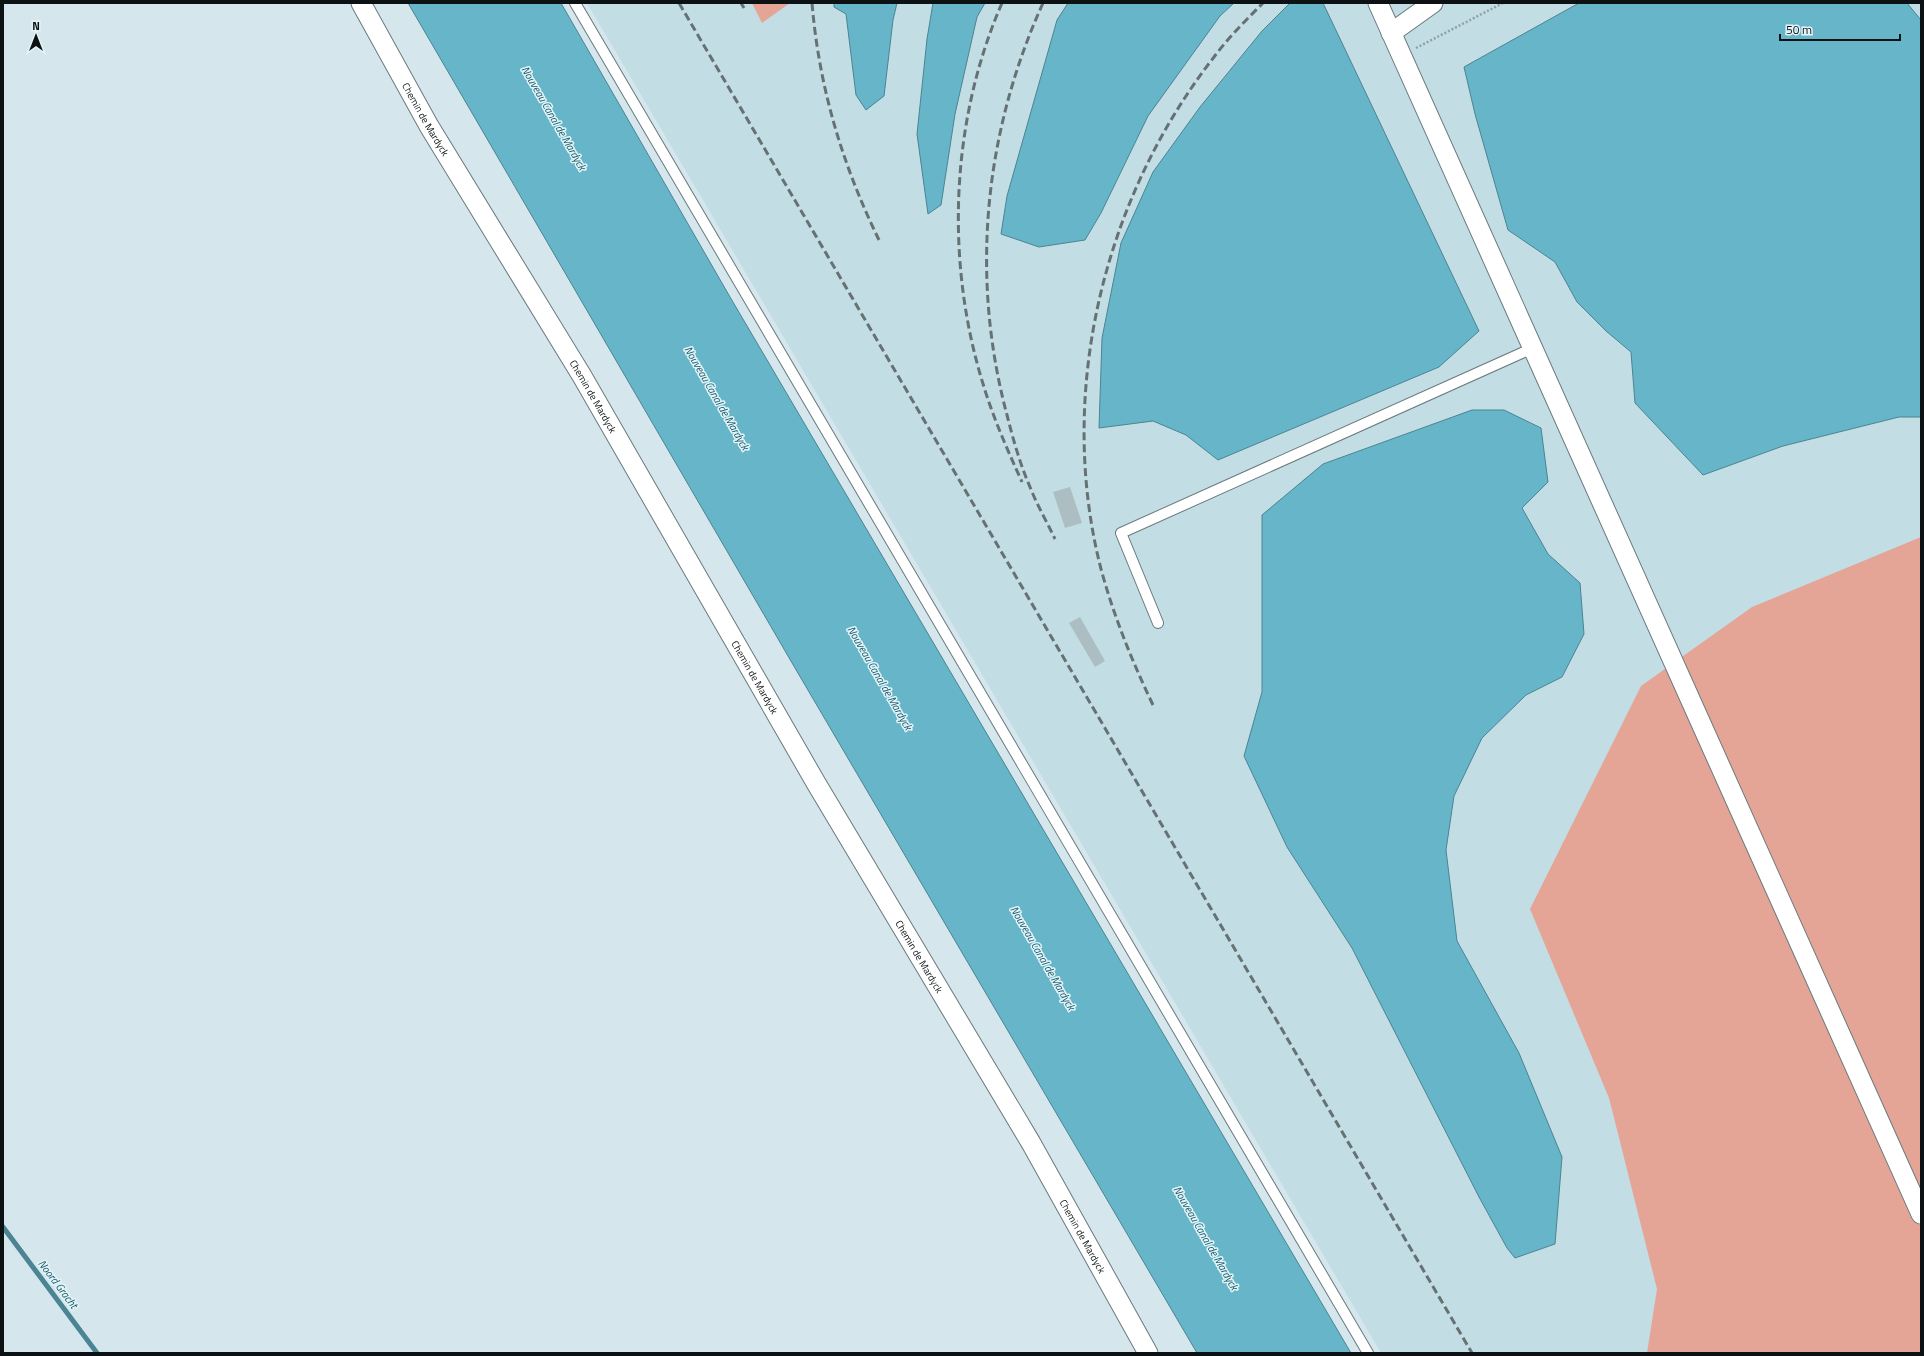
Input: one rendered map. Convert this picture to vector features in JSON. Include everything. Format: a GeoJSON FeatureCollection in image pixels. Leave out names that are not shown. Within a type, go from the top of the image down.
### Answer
{"type":"FeatureCollection","features":[{"type":"Feature","properties":{"kind":"street","name":"Chemin de Mardyck"},"geometry":{"type":"LineString","coordinates":[[361,3],[429,126],[582,376],[816,784],[1031,1143],[1148,1353]]}},
{"type":"Feature","properties":{"kind":"street"},"geometry":{"type":"LineString","coordinates":[[1378,3],[1921,1214]]}},
{"type":"Feature","properties":{"kind":"street"},"geometry":{"type":"LineString","coordinates":[[1391,33],[1433,3]]}},
{"type":"Feature","properties":{"kind":"lane"},"geometry":{"type":"LineString","coordinates":[[575,3],[1368,1353]]}},
{"type":"Feature","properties":{"kind":"lane"},"geometry":{"type":"LineString","coordinates":[[1158,623],[1121,533],[1533,348]]}},
{"type":"Feature","properties":{"kind":"path"},"geometry":{"type":"LineString","coordinates":[[1401,56],[1503,3]]}},
{"type":"Feature","properties":{"kind":"shaded area"},"geometry":{"type":"Polygon","coordinates":[[[587,3],[1921,3],[1921,1353],[1381,1353],[587,3]]]}},
{"type":"Feature","properties":{"kind":"shaded area"},"geometry":{"type":"Polygon","coordinates":[[[752,3],[790,3],[762,23],[752,3]]]}},
{"type":"Feature","properties":{"kind":"shaded area"},"geometry":{"type":"Polygon","coordinates":[[[1921,537],[1921,1353],[1647,1353],[1657,1289],[1609,1098],[1530,909],[1641,686],[1752,607],[1921,537]]]}},
{"type":"Feature","properties":{"kind":"water","name":"Nouveau Canal de Mardyck"},"geometry":{"type":"Polygon","coordinates":[[[408,3],[561,3],[730,297],[1351,1353],[1197,1353],[795,668],[408,3]]]}},
{"type":"Feature","properties":{"kind":"water"},"geometry":{"type":"Polygon","coordinates":[[[834,3],[897,3],[893,20],[884,96],[866,110],[856,95],[846,14],[834,7],[834,3]]]}},
{"type":"Feature","properties":{"kind":"water"},"geometry":{"type":"Polygon","coordinates":[[[933,3],[985,3],[977,17],[955,114],[941,205],[928,214],[917,134],[927,39],[933,3]]]}},
{"type":"Feature","properties":{"kind":"water"},"geometry":{"type":"Polygon","coordinates":[[[1068,3],[1234,3],[1220,16],[1148,116],[1101,213],[1085,240],[1039,247],[1001,234],[1007,196],[1057,20],[1068,3]]]}},
{"type":"Feature","properties":{"kind":"water"},"geometry":{"type":"Polygon","coordinates":[[[1290,3],[1323,3],[1479,331],[1439,367],[1218,460],[1186,435],[1153,421],[1099,428],[1102,338],[1121,243],[1153,172],[1200,107],[1262,31],[1290,3]]]}},
{"type":"Feature","properties":{"kind":"water"},"geometry":{"type":"Polygon","coordinates":[[[1579,3],[1907,3],[1921,20],[1921,417],[1899,417],[1783,446],[1703,475],[1635,403],[1631,352],[1606,331],[1577,302],[1555,262],[1508,230],[1475,114],[1464,67],[1579,3]]]}},
{"type":"Feature","properties":{"kind":"water"},"geometry":{"type":"Polygon","coordinates":[[[1472,410],[1504,410],[1541,428],[1548,482],[1522,508],[1548,554],[1580,583],[1584,634],[1562,677],[1526,695],[1482,738],[1454,796],[1446,850],[1457,941],[1519,1053],[1562,1157],[1555,1244],[1515,1258],[1507,1248],[1479,1197],[1352,948],[1287,847],[1244,756],[1262,692],[1262,515],[1323,464],[1472,410]]]}},
{"type":"Feature","properties":{"kind":"building"},"geometry":{"type":"Polygon","coordinates":[[[1070,487],[1082,523],[1065,528],[1053,492],[1070,487]]]}},
{"type":"Feature","properties":{"kind":"building"},"geometry":{"type":"Polygon","coordinates":[[[1080,617],[1105,661],[1095,667],[1069,623],[1080,617]]]}},
{"type":"Feature","properties":{"kind":"waterway","name":"Noord Gracht"},"geometry":{"type":"LineString","coordinates":[[3,1227],[97,1353]]}},
{"type":"Feature","properties":{"kind":"railway"},"geometry":{"type":"LineString","coordinates":[[679,3],[1472,1353]]}},
{"type":"Feature","properties":{"kind":"railway"},"geometry":{"type":"LineString","coordinates":[[741,3],[744,8]]}},
{"type":"Feature","properties":{"kind":"railway"},"geometry":{"type":"LineString","coordinates":[[812,3],[820,65],[834,124],[854,183],[879,240]]}},
{"type":"Feature","properties":{"kind":"railway"},"geometry":{"type":"LineString","coordinates":[[1002,3],[985,49],[972,96],[963,144],[959,194],[959,243],[963,292],[971,340],[992,411],[1022,482]]}},
{"type":"Feature","properties":{"kind":"railway"},"geometry":{"type":"LineString","coordinates":[[1043,3],[1023,52],[1007,103],[996,154],[989,206],[987,258],[989,311],[996,363],[1007,415],[1026,478],[1055,539]]}},
{"type":"Feature","properties":{"kind":"railway"},"geometry":{"type":"LineString","coordinates":[[1153,705],[1124,638],[1112,604],[1101,569],[1088,503],[1084,435],[1088,368],[1099,301],[1118,235],[1143,172],[1175,113],[1214,57],[1231,36],[1263,3]]}}]}
